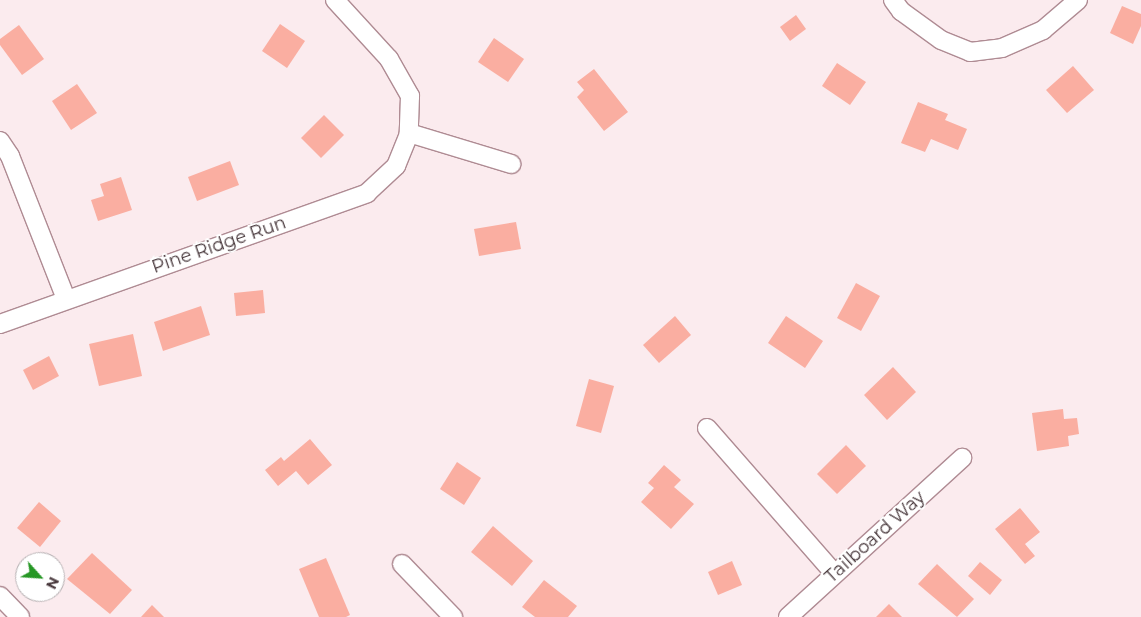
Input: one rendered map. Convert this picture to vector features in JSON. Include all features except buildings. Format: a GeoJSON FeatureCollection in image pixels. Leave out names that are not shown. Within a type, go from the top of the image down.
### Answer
{"type":"FeatureCollection","features":[{"type":"Feature","properties":{"kind":"street","name":"Pine Ridge Run"},"geometry":{"type":"LineString","coordinates":[[0,324],[367,193],[396,166],[409,133],[410,96],[389,59],[335,0]]}},
{"type":"Feature","properties":{"kind":"street"},"geometry":{"type":"LineString","coordinates":[[893,0],[901,11],[941,40],[970,52],[1002,48],[1043,30],[1078,0]]}},
{"type":"Feature","properties":{"kind":"street"},"geometry":{"type":"LineString","coordinates":[[409,133],[511,164]]}},
{"type":"Feature","properties":{"kind":"street"},"geometry":{"type":"LineString","coordinates":[[0,141],[10,156],[66,299]]}},
{"type":"Feature","properties":{"kind":"street"},"geometry":{"type":"LineString","coordinates":[[707,428],[834,573]]}},
{"type":"Feature","properties":{"kind":"street","name":"Tailboard Way"},"geometry":{"type":"LineString","coordinates":[[788,617],[962,458]]}},
{"type":"Feature","properties":{"kind":"street"},"geometry":{"type":"LineString","coordinates":[[402,564],[453,617]]}},
{"type":"Feature","properties":{"kind":"street"},"geometry":{"type":"LineString","coordinates":[[0,596],[20,617]]}}]}
